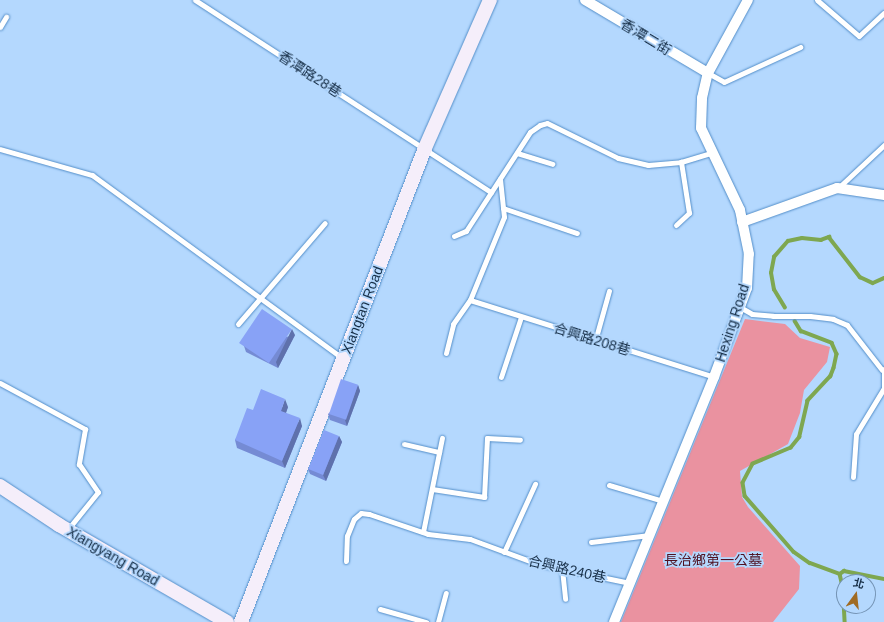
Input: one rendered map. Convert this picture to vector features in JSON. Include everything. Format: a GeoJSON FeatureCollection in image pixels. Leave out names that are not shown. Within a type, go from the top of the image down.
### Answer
{"type":"FeatureCollection","features":[{"type":"Feature","properties":{"kind":"street","name":"Xiangtan Road"},"geometry":{"type":"LineString","coordinates":[[241,622],[425,148],[490,0]]}},
{"type":"Feature","properties":{"kind":"street","name":"香潭二街"},"geometry":{"type":"LineString","coordinates":[[585,0],[708,73]]}},
{"type":"Feature","properties":{"kind":"street","name":"Hexing Road"},"geometry":{"type":"LineString","coordinates":[[614,622],[714,377],[747,288],[749,254],[740,210],[714,152],[701,128],[702,98],[708,73],[748,0]]}},
{"type":"Feature","properties":{"kind":"street"},"geometry":{"type":"LineString","coordinates":[[742,222],[837,188],[884,195]]}},
{"type":"Feature","properties":{"kind":"street","name":"Xiangyang Road"},"geometry":{"type":"LineString","coordinates":[[0,486],[68,530],[227,622]]}},
{"type":"Feature","properties":{"kind":"lane","name":"香潭路28巷"},"geometry":{"type":"LineString","coordinates":[[195,0],[491,192]]}},
{"type":"Feature","properties":{"kind":"lane"},"geometry":{"type":"LineString","coordinates":[[817,0],[859,36],[884,13]]}},
{"type":"Feature","properties":{"kind":"lane"},"geometry":{"type":"LineString","coordinates":[[0,27],[6,17]]}},
{"type":"Feature","properties":{"kind":"lane"},"geometry":{"type":"LineString","coordinates":[[708,73],[724,82],[800,48]]}},
{"type":"Feature","properties":{"kind":"lane"},"geometry":{"type":"LineString","coordinates":[[454,236],[466,231],[530,132],[540,125],[548,123],[618,158],[648,165],[681,162],[714,152]]}},
{"type":"Feature","properties":{"kind":"lane"},"geometry":{"type":"LineString","coordinates":[[837,188],[884,145]]}},
{"type":"Feature","properties":{"kind":"lane"},"geometry":{"type":"LineString","coordinates":[[0,149],[92,175],[343,358]]}},
{"type":"Feature","properties":{"kind":"lane"},"geometry":{"type":"LineString","coordinates":[[517,153],[552,164]]}},
{"type":"Feature","properties":{"kind":"lane"},"geometry":{"type":"LineString","coordinates":[[676,225],[689,212],[681,162]]}},
{"type":"Feature","properties":{"kind":"lane"},"geometry":{"type":"LineString","coordinates":[[446,353],[453,324],[470,300],[504,217],[500,179]]}},
{"type":"Feature","properties":{"kind":"lane"},"geometry":{"type":"LineString","coordinates":[[503,208],[577,234]]}},
{"type":"Feature","properties":{"kind":"lane"},"geometry":{"type":"LineString","coordinates":[[238,324],[324,223]]}},
{"type":"Feature","properties":{"kind":"lane"},"geometry":{"type":"LineString","coordinates":[[595,341],[609,291]]}},
{"type":"Feature","properties":{"kind":"lane","name":"合興路208巷"},"geometry":{"type":"LineString","coordinates":[[470,300],[595,341],[714,377]]}},
{"type":"Feature","properties":{"kind":"lane"},"geometry":{"type":"LineString","coordinates":[[740,307],[752,314],[766,316],[810,316],[833,318],[846,325],[883,369],[884,388],[856,434],[852,477]]}},
{"type":"Feature","properties":{"kind":"lane"},"geometry":{"type":"LineString","coordinates":[[501,377],[521,317]]}},
{"type":"Feature","properties":{"kind":"lane"},"geometry":{"type":"LineString","coordinates":[[0,383],[85,429],[79,464],[98,492],[68,530]]}},
{"type":"Feature","properties":{"kind":"lane"},"geometry":{"type":"LineString","coordinates":[[423,532],[442,438]]}},
{"type":"Feature","properties":{"kind":"lane"},"geometry":{"type":"LineString","coordinates":[[432,489],[484,497],[487,438],[520,440]]}},
{"type":"Feature","properties":{"kind":"lane"},"geometry":{"type":"LineString","coordinates":[[404,444],[439,452]]}},
{"type":"Feature","properties":{"kind":"lane"},"geometry":{"type":"LineString","coordinates":[[504,552],[534,484]]}},
{"type":"Feature","properties":{"kind":"lane"},"geometry":{"type":"LineString","coordinates":[[609,485],[663,501]]}},
{"type":"Feature","properties":{"kind":"lane","name":"合興路240巷"},"geometry":{"type":"LineString","coordinates":[[346,561],[347,536],[354,519],[361,513],[389,519],[423,532],[470,539],[538,564],[630,583]]}},
{"type":"Feature","properties":{"kind":"lane"},"geometry":{"type":"LineString","coordinates":[[591,542],[650,535]]}},
{"type":"Feature","properties":{"kind":"lane"},"geometry":{"type":"LineString","coordinates":[[562,569],[565,599]]}},
{"type":"Feature","properties":{"kind":"lane"},"geometry":{"type":"LineString","coordinates":[[438,622],[446,593]]}},
{"type":"Feature","properties":{"kind":"lane"},"geometry":{"type":"LineString","coordinates":[[380,609],[426,622]]}},
{"type":"Feature","properties":{"kind":"green space","name":"長治鄉第一公墓"},"geometry":{"type":"Polygon","coordinates":[[[745,319],[785,324],[800,338],[830,347],[827,362],[804,390],[800,413],[788,444],[740,471],[742,497],[748,507],[800,566],[799,589],[773,622],[621,622],[745,319]]]}},
{"type":"Feature","properties":{"kind":"building"},"geometry":{"type":"Polygon","coordinates":[[[262,309],[292,329],[269,363],[239,343],[262,309]]]}},
{"type":"Feature","properties":{"kind":"building"},"geometry":{"type":"Polygon","coordinates":[[[341,379],[358,385],[346,420],[329,414],[341,379]]]}},
{"type":"Feature","properties":{"kind":"building"},"geometry":{"type":"Polygon","coordinates":[[[261,389],[285,399],[281,411],[300,418],[282,461],[235,440],[247,408],[253,410],[261,389]]]}},
{"type":"Feature","properties":{"kind":"building"},"geometry":{"type":"Polygon","coordinates":[[[324,430],[339,436],[323,475],[308,469],[324,430]]]}},
{"type":"Feature","properties":{"kind":"waterway"},"geometry":{"type":"LineString","coordinates":[[785,308],[774,290],[771,273],[774,257],[788,241],[802,238],[821,240],[829,237],[860,277],[873,283],[884,278]]}},
{"type":"Feature","properties":{"kind":"waterway"},"geometry":{"type":"LineString","coordinates":[[795,321],[801,331],[832,343],[837,354],[834,368],[831,376],[808,401],[800,437],[791,448],[753,464],[743,483],[745,496],[794,552],[810,563],[840,574]]}},
{"type":"Feature","properties":{"kind":"waterway"},"geometry":{"type":"LineString","coordinates":[[840,574],[844,571],[859,574]]}},
{"type":"Feature","properties":{"kind":"waterway"},"geometry":{"type":"LineString","coordinates":[[876,577],[884,579]]}},
{"type":"Feature","properties":{"kind":"waterway"},"geometry":{"type":"LineString","coordinates":[[845,614],[845,622]]}}]}
